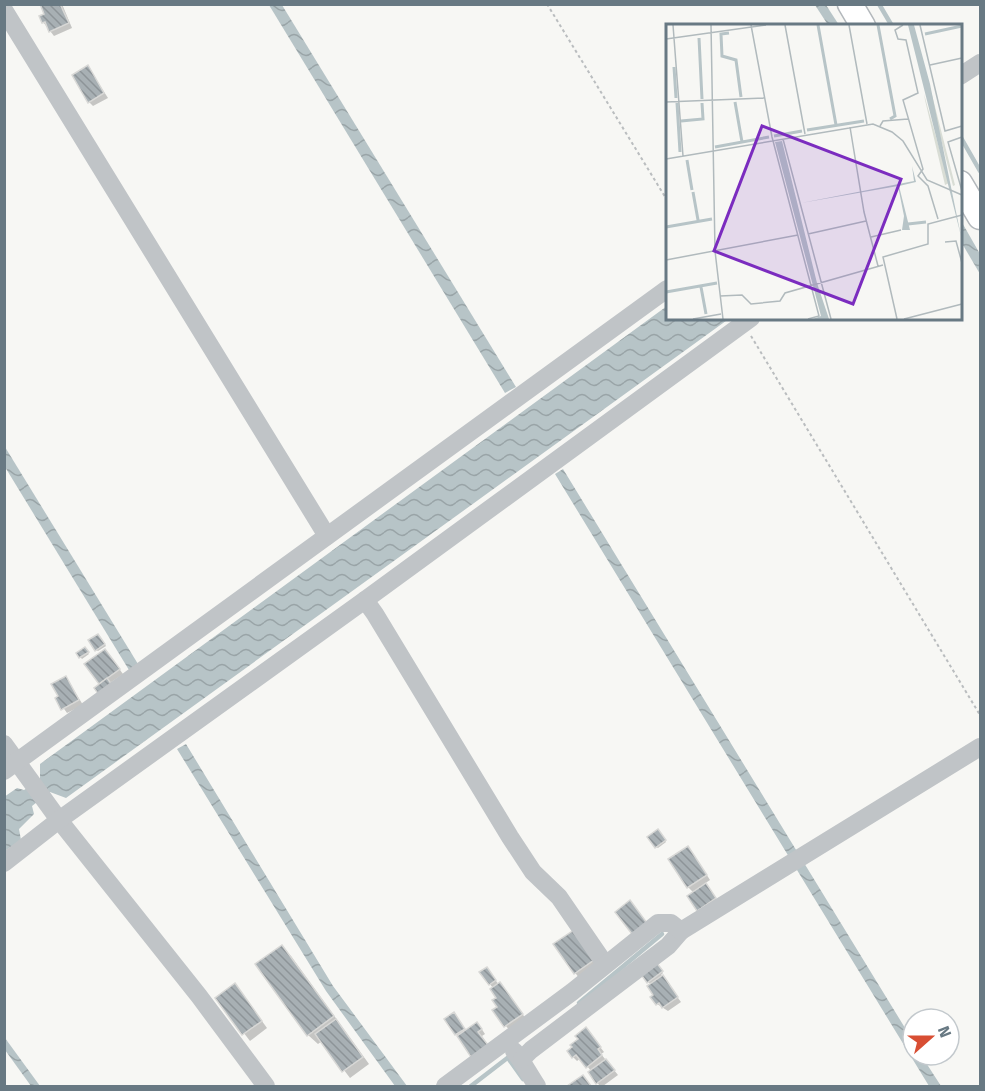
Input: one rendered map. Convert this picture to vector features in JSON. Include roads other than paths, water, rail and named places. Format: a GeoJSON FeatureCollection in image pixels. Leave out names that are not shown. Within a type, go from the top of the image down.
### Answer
{"type":"FeatureCollection","features":[{"type":"Feature","properties":{"kind":"main road"},"geometry":{"type":"LineString","coordinates":[[850,4],[862,24]]}},
{"type":"Feature","properties":{"kind":"main road"},"geometry":{"type":"LineString","coordinates":[[961,185],[981,217]]}},
{"type":"Feature","properties":{"kind":"street"},"geometry":{"type":"LineString","coordinates":[[4,10],[327,536]]}},
{"type":"Feature","properties":{"kind":"street"},"geometry":{"type":"LineString","coordinates":[[961,75],[981,63]]}},
{"type":"Feature","properties":{"kind":"street"},"geometry":{"type":"LineString","coordinates":[[11,767],[666,290]]}},
{"type":"Feature","properties":{"kind":"street"},"geometry":{"type":"LineString","coordinates":[[4,863],[59,820],[747,321]]}},
{"type":"Feature","properties":{"kind":"street"},"geometry":{"type":"LineString","coordinates":[[365,600],[533,872],[559,897],[605,964]]}},
{"type":"Feature","properties":{"kind":"street"},"geometry":{"type":"LineString","coordinates":[[4,744],[11,767],[32,782],[59,820],[199,996],[266,1086]]}},
{"type":"Feature","properties":{"kind":"street"},"geometry":{"type":"LineString","coordinates":[[514,1051],[531,1050],[668,946],[681,931],[981,747]]}},
{"type":"Feature","properties":{"kind":"street"},"geometry":{"type":"LineString","coordinates":[[445,1086],[514,1051],[572,992],[658,923],[670,923],[681,931]]}},
{"type":"Feature","properties":{"kind":"street"},"geometry":{"type":"LineString","coordinates":[[514,1051],[537,1086]]}},
{"type":"Feature","properties":{"kind":"water"},"geometry":{"type":"Polygon","coordinates":[[[269,5],[282,5],[516,387],[505,393],[269,5]]]}},
{"type":"Feature","properties":{"kind":"water"},"geometry":{"type":"Polygon","coordinates":[[[815,5],[826,5],[838,24],[827,24],[815,5]]]}},
{"type":"Feature","properties":{"kind":"water"},"geometry":{"type":"Polygon","coordinates":[[[961,221],[980,254],[980,274],[961,242],[961,221]]]}},
{"type":"Feature","properties":{"kind":"water"},"geometry":{"type":"Polygon","coordinates":[[[666,307],[666,320],[727,320],[66,798],[50,792],[32,806],[34,814],[19,829],[21,840],[5,851],[4,797],[17,788],[24,790],[40,780],[40,764],[666,307]]]}},
{"type":"Feature","properties":{"kind":"water"},"geometry":{"type":"Polygon","coordinates":[[[5,447],[138,664],[129,670],[5,467],[5,447]]]}},
{"type":"Feature","properties":{"kind":"water"},"geometry":{"type":"Polygon","coordinates":[[[563,469],[901,1021],[901,1040],[555,474],[563,469]]]}},
{"type":"Feature","properties":{"kind":"water"},"geometry":{"type":"Polygon","coordinates":[[[186,744],[333,986],[407,1086],[395,1086],[326,991],[177,749],[186,744]]]}},
{"type":"Feature","properties":{"kind":"water"},"geometry":{"type":"Polygon","coordinates":[[[5,1038],[40,1086],[31,1086],[5,1050],[5,1038]]]}},
{"type":"Feature","properties":{"kind":"water"},"geometry":{"type":"Polygon","coordinates":[[[917,1067],[929,1067],[941,1086],[929,1086],[917,1067]]]}},
{"type":"Feature","properties":{"kind":"waterway"},"geometry":{"type":"LineString","coordinates":[[879,4],[891,24]]}},
{"type":"Feature","properties":{"kind":"waterway"},"geometry":{"type":"LineString","coordinates":[[961,138],[980,171]]}},
{"type":"Feature","properties":{"kind":"waterway"},"geometry":{"type":"LineString","coordinates":[[579,1003],[662,934]]}},
{"type":"Feature","properties":{"kind":"waterway"},"geometry":{"type":"LineString","coordinates":[[471,1086],[510,1056]]}},
{"type":"Feature","properties":{"kind":"waterway"},"geometry":{"type":"LineString","coordinates":[[508,1058],[523,1079]]}}]}
